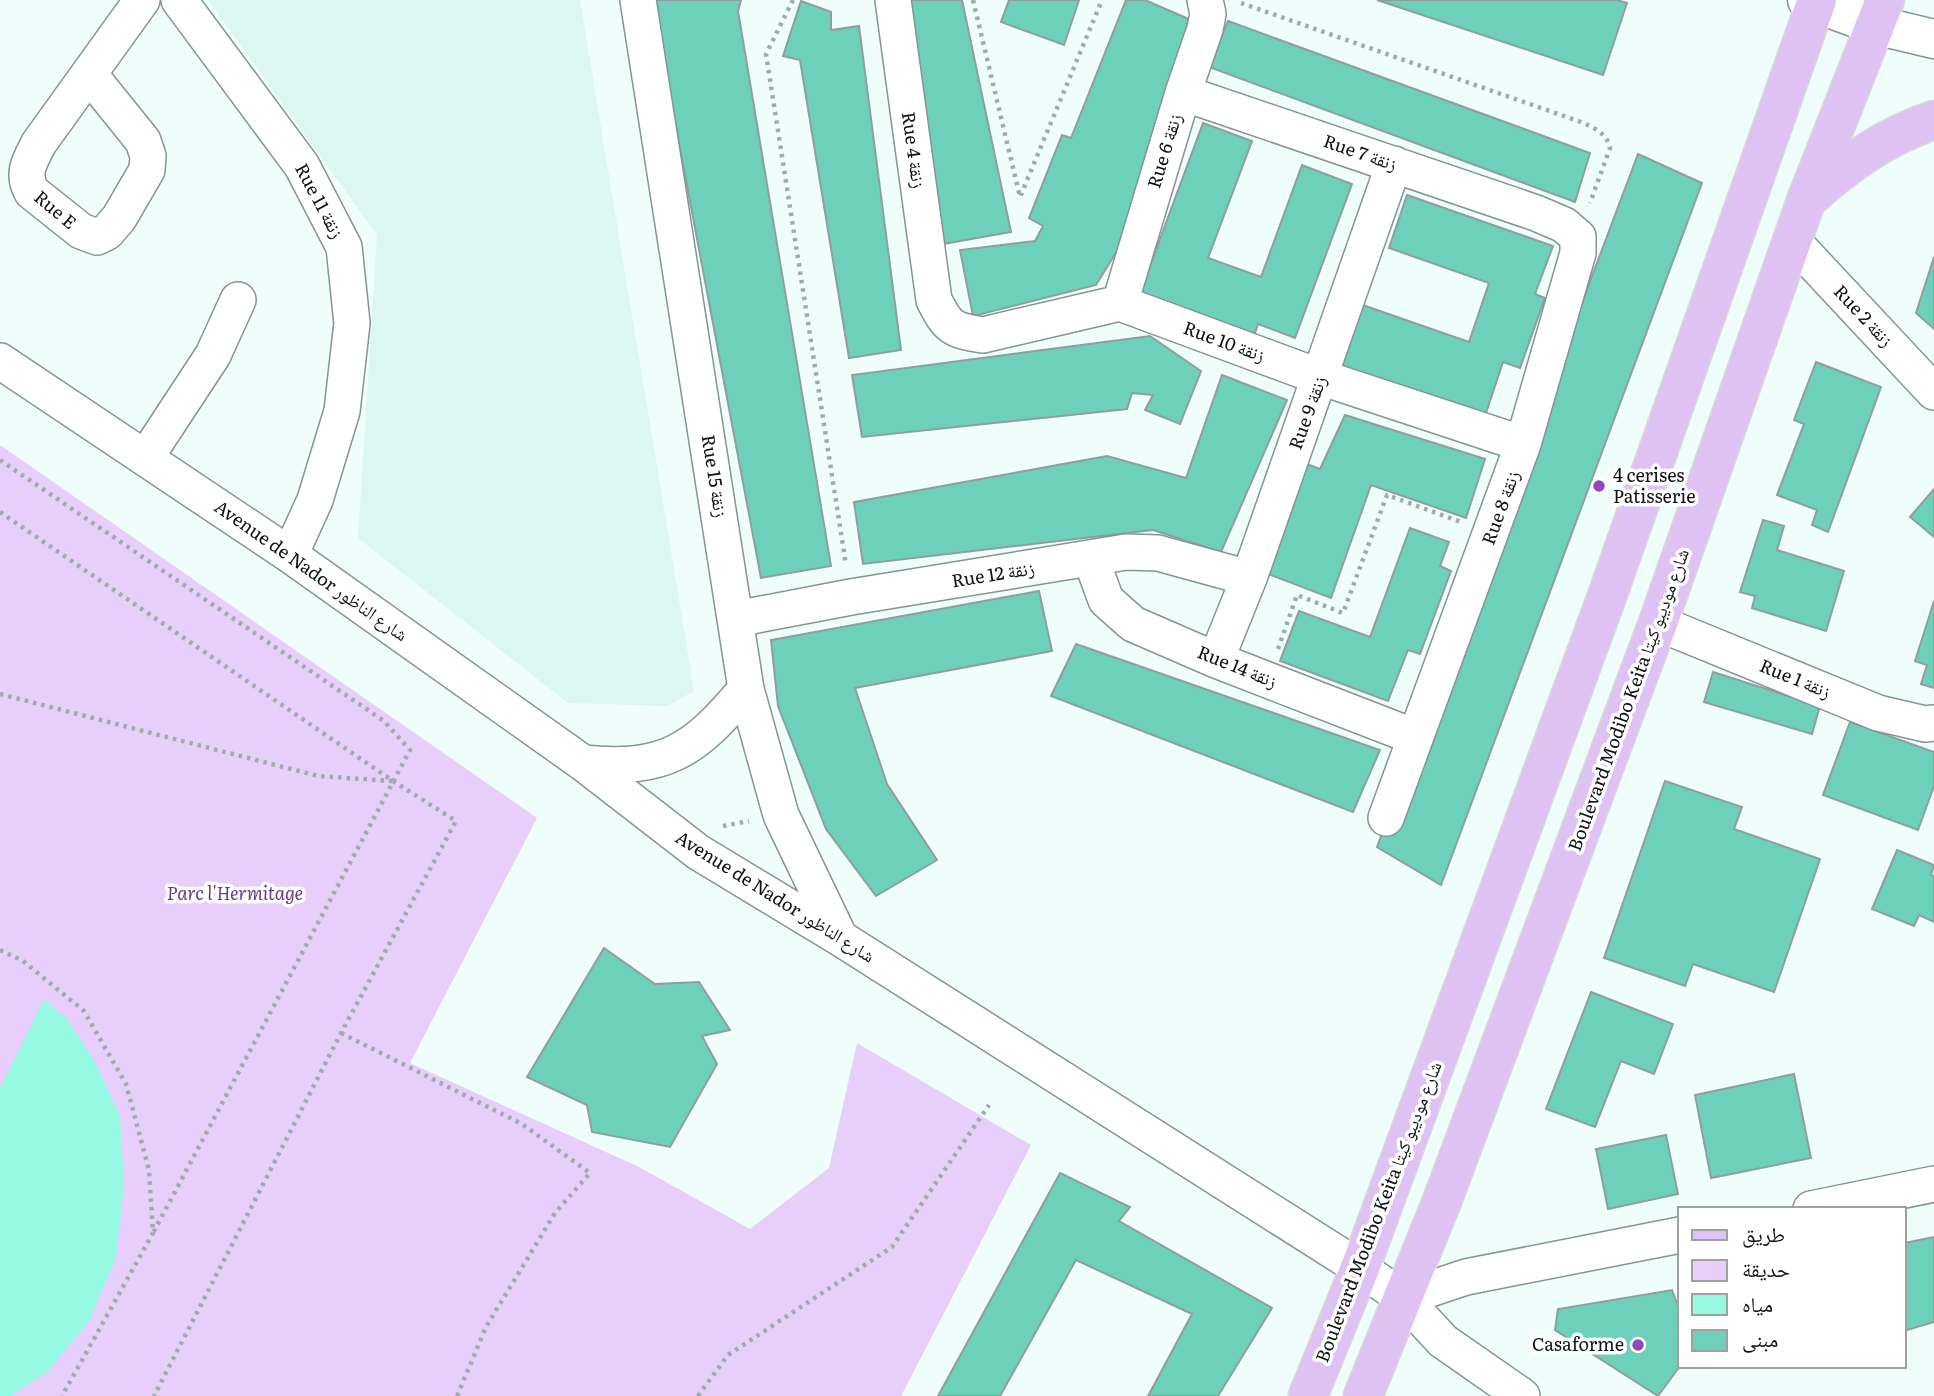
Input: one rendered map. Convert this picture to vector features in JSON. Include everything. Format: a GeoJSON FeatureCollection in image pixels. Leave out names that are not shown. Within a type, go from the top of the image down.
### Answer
{"type":"FeatureCollection","features":[{"type":"Feature","properties":{"kind":"main road"},"geometry":{"type":"LineString","coordinates":[[1813,1],[1880,13],[1934,39]]}},
{"type":"Feature","properties":{"kind":"main road","name":"Boulevard Modibo Keita شارع موديبو كيتا"},"geometry":{"type":"LineString","coordinates":[[1308,1396],[1360,1268],[1606,599],[1813,1]]}},
{"type":"Feature","properties":{"kind":"main road","name":"Boulevard Modibo Keita شارع موديبو كيتا"},"geometry":{"type":"LineString","coordinates":[[1363,1396],[1442,1201],[1658,623],[1806,201],[1880,13]]}},
{"type":"Feature","properties":{"kind":"main road"},"geometry":{"type":"LineString","coordinates":[[1806,201],[1869,149],[1907,129],[1934,120]]}},
{"type":"Feature","properties":{"kind":"street"},"geometry":{"type":"LineString","coordinates":[[89,74],[142,0]]}},
{"type":"Feature","properties":{"kind":"street","name":"Rue 11 زنقة"},"geometry":{"type":"LineString","coordinates":[[179,0],[302,166],[345,247],[352,323],[342,411],[315,500],[290,555]]}},
{"type":"Feature","properties":{"kind":"street","name":"Rue 15 زنقة"},"geometry":{"type":"LineString","coordinates":[[638,0],[746,689],[780,815],[840,938]]}},
{"type":"Feature","properties":{"kind":"street","name":"Rue 4 زنقة"},"geometry":{"type":"LineString","coordinates":[[892,0],[934,300],[945,322],[961,332],[983,335],[1120,303]]}},
{"type":"Feature","properties":{"kind":"street","name":"Rue 6 زنقة"},"geometry":{"type":"LineString","coordinates":[[1120,303],[1205,29],[1208,14],[1205,0]]}},
{"type":"Feature","properties":{"kind":"street","name":"Rue 7 زنقة"},"geometry":{"type":"LineString","coordinates":[[1183,93],[1536,213],[1564,225],[1578,237]]}},
{"type":"Feature","properties":{"kind":"street","name":"Rue 9 زنقة"},"geometry":{"type":"LineString","coordinates":[[1216,660],[1249,578],[1394,164]]}},
{"type":"Feature","properties":{"kind":"street","name":"Rue 8 زنقة"},"geometry":{"type":"LineString","coordinates":[[1386,818],[1523,444],[1578,253],[1578,237]]}},
{"type":"Feature","properties":{"kind":"street","name":"Rue 2 زنقة"},"geometry":{"type":"LineString","coordinates":[[1792,240],[1934,392]]}},
{"type":"Feature","properties":{"kind":"street"},"geometry":{"type":"LineString","coordinates":[[146,457],[213,355],[238,300]]}},
{"type":"Feature","properties":{"kind":"street","name":"Rue 10 زنقة"},"geometry":{"type":"LineString","coordinates":[[1120,303],[1320,377],[1523,444]]}},
{"type":"Feature","properties":{"kind":"street","name":"Avenue de Nador شارع الناظور"},"geometry":{"type":"LineString","coordinates":[[0,361],[290,555],[583,763],[698,852],[840,938],[1360,1268],[1403,1298],[1443,1341],[1521,1396]]}},
{"type":"Feature","properties":{"kind":"street","name":"Rue 12 زنقة"},"geometry":{"type":"LineString","coordinates":[[736,619],[851,597],[1126,552],[1158,553],[1249,578]]}},
{"type":"Feature","properties":{"kind":"street","name":"Rue 14 زنقة"},"geometry":{"type":"LineString","coordinates":[[1091,559],[1106,600],[1133,624],[1216,660],[1415,737]]}},
{"type":"Feature","properties":{"kind":"street","name":"Rue 1 زنقة"},"geometry":{"type":"LineString","coordinates":[[1658,623],[1878,713],[1925,724],[1934,723]]}},
{"type":"Feature","properties":{"kind":"street"},"geometry":{"type":"LineString","coordinates":[[583,763],[619,766],[650,763],[684,749],[717,724],[746,689]]}},
{"type":"Feature","properties":{"kind":"street"},"geometry":{"type":"LineString","coordinates":[[1821,1207],[1934,1184]]}},
{"type":"Feature","properties":{"kind":"street"},"geometry":{"type":"LineString","coordinates":[[1403,1298],[1466,1277],[1678,1235]]}},
{"type":"Feature","properties":{"kind":"path"},"geometry":{"type":"LineString","coordinates":[[793,0],[766,54],[851,597]]}},
{"type":"Feature","properties":{"kind":"path"},"geometry":{"type":"LineString","coordinates":[[973,0],[1020,197],[1102,0]]}},
{"type":"Feature","properties":{"kind":"path"},"geometry":{"type":"LineString","coordinates":[[1234,0],[1581,122],[1602,133],[1609,141],[1610,148],[1578,237]]}},
{"type":"Feature","properties":{"kind":"path"},"geometry":{"type":"LineString","coordinates":[[0,460],[384,721],[410,750],[153,1233],[62,1396]]}},
{"type":"Feature","properties":{"kind":"path"},"geometry":{"type":"LineString","coordinates":[[1267,680],[1297,596],[1343,613],[1387,495],[1492,533]]}},
{"type":"Feature","properties":{"kind":"path"},"geometry":{"type":"LineString","coordinates":[[0,512],[393,781],[456,821],[341,1033],[153,1396]]}},
{"type":"Feature","properties":{"kind":"path"},"geometry":{"type":"LineString","coordinates":[[0,694],[318,776],[393,781]]}},
{"type":"Feature","properties":{"kind":"path"},"geometry":{"type":"LineString","coordinates":[[698,852],[709,828],[780,815]]}},
{"type":"Feature","properties":{"kind":"path"},"geometry":{"type":"LineString","coordinates":[[0,950],[23,961],[84,1011],[126,1084],[149,1170],[153,1233]]}},
{"type":"Feature","properties":{"kind":"path"},"geometry":{"type":"LineString","coordinates":[[341,1033],[522,1124],[590,1173],[555,1213],[486,1326],[457,1396]]}},
{"type":"Feature","properties":{"kind":"path"},"geometry":{"type":"LineString","coordinates":[[698,1396],[728,1355],[892,1247],[989,1105]]}},
{"type":"Feature","properties":{"kind":"shaded area"},"geometry":{"type":"Polygon","coordinates":[[[208,0],[580,0],[694,691],[667,706],[568,703],[358,538],[377,235],[208,0]]]}},
{"type":"Feature","properties":{"kind":"green space","name":"Parc l'Hermitage"},"geometry":{"type":"Polygon","coordinates":[[[0,445],[537,818],[410,1063],[639,1167],[750,1229],[829,1168],[857,1043],[1031,1145],[901,1396],[0,1396],[0,445]]]}},
{"type":"Feature","properties":{"kind":"water"},"geometry":{"type":"Polygon","coordinates":[[[44,999],[67,1019],[94,1060],[120,1116],[124,1185],[116,1258],[89,1321],[48,1371],[11,1396],[0,1396],[0,1088],[44,999]]]}},
{"type":"Feature","properties":{"kind":"building"},"geometry":{"type":"Polygon","coordinates":[[[652,0],[741,0],[738,11],[831,566],[761,578],[652,0]]]}},
{"type":"Feature","properties":{"kind":"building"},"geometry":{"type":"Polygon","coordinates":[[[900,0],[962,0],[1011,232],[943,244],[900,0]]]}},
{"type":"Feature","properties":{"kind":"building"},"geometry":{"type":"Polygon","coordinates":[[[1009,0],[1079,0],[1064,45],[1001,22],[1009,0]]]}},
{"type":"Feature","properties":{"kind":"building"},"geometry":{"type":"Polygon","coordinates":[[[1126,0],[1145,0],[1189,19],[1117,251],[1096,285],[973,316],[960,250],[1035,241],[1043,226],[1029,218],[1062,135],[1071,138],[1126,0]]]}},
{"type":"Feature","properties":{"kind":"building"},"geometry":{"type":"Polygon","coordinates":[[[1377,0],[1617,0],[1627,3],[1603,75],[1377,0]]]}},
{"type":"Feature","properties":{"kind":"building"},"geometry":{"type":"Polygon","coordinates":[[[801,1],[831,12],[831,30],[859,26],[901,350],[849,358],[800,60],[783,56],[801,1]]]}},
{"type":"Feature","properties":{"kind":"building"},"geometry":{"type":"Polygon","coordinates":[[[1228,21],[1590,153],[1575,202],[1209,67],[1228,21]]]}},
{"type":"Feature","properties":{"kind":"building"},"geometry":{"type":"Polygon","coordinates":[[[1203,123],[1252,141],[1208,258],[1261,277],[1302,165],[1352,184],[1295,338],[1258,324],[1254,336],[1140,293],[1203,123]]]}},
{"type":"Feature","properties":{"kind":"building"},"geometry":{"type":"Polygon","coordinates":[[[1638,154],[1702,183],[1441,885],[1377,847],[1638,154]]]}},
{"type":"Feature","properties":{"kind":"building"},"geometry":{"type":"Polygon","coordinates":[[[1407,195],[1553,246],[1535,294],[1545,298],[1520,368],[1503,362],[1484,419],[1338,367],[1360,304],[1469,342],[1489,283],[1389,248],[1407,195]]]}},
{"type":"Feature","properties":{"kind":"building"},"geometry":{"type":"Polygon","coordinates":[[[1934,257],[1934,329],[1916,313],[1934,257]]]}},
{"type":"Feature","properties":{"kind":"building"},"geometry":{"type":"Polygon","coordinates":[[[1150,336],[1201,371],[1180,424],[1145,410],[1153,395],[1132,393],[1127,409],[862,437],[852,375],[1150,336]]]}},
{"type":"Feature","properties":{"kind":"building"},"geometry":{"type":"Polygon","coordinates":[[[1816,362],[1881,387],[1828,532],[1812,525],[1817,510],[1777,495],[1804,424],[1794,420],[1816,362]]]}},
{"type":"Feature","properties":{"kind":"building"},"geometry":{"type":"Polygon","coordinates":[[[1222,375],[1287,400],[1221,552],[1153,530],[863,564],[854,502],[1107,456],[1186,478],[1222,375]]]}},
{"type":"Feature","properties":{"kind":"building"},"geometry":{"type":"Polygon","coordinates":[[[1345,415],[1485,459],[1466,518],[1371,485],[1331,598],[1268,574],[1307,464],[1320,469],[1345,415]]]}},
{"type":"Feature","properties":{"kind":"building"},"geometry":{"type":"Polygon","coordinates":[[[1934,489],[1934,537],[1910,517],[1934,489]]]}},
{"type":"Feature","properties":{"kind":"building"},"geometry":{"type":"Polygon","coordinates":[[[1763,520],[1784,526],[1777,550],[1844,571],[1826,631],[1752,608],[1755,596],[1740,592],[1763,520]]]}},
{"type":"Feature","properties":{"kind":"building"},"geometry":{"type":"Polygon","coordinates":[[[1410,528],[1449,542],[1440,566],[1451,571],[1420,654],[1408,650],[1388,701],[1280,661],[1299,611],[1370,637],[1410,528]]]}},
{"type":"Feature","properties":{"kind":"building"},"geometry":{"type":"Polygon","coordinates":[[[1039,591],[1052,651],[855,688],[887,784],[937,860],[876,896],[826,829],[778,706],[771,640],[1039,591]]]}},
{"type":"Feature","properties":{"kind":"building"},"geometry":{"type":"Polygon","coordinates":[[[1934,601],[1934,688],[1921,684],[1927,665],[1915,661],[1934,601]]]}},
{"type":"Feature","properties":{"kind":"building"},"geometry":{"type":"Polygon","coordinates":[[[1076,644],[1380,750],[1353,812],[1051,696],[1076,644]]]}},
{"type":"Feature","properties":{"kind":"building"},"geometry":{"type":"Polygon","coordinates":[[[1713,672],[1820,706],[1812,734],[1704,702],[1713,672]]]}},
{"type":"Feature","properties":{"kind":"building"},"geometry":{"type":"Polygon","coordinates":[[[1850,722],[1934,752],[1934,786],[1918,830],[1823,795],[1850,722]]]}},
{"type":"Feature","properties":{"kind":"building"},"geometry":{"type":"Polygon","coordinates":[[[1665,781],[1742,807],[1734,829],[1820,859],[1774,992],[1693,964],[1685,986],[1604,958],[1665,781]]]}},
{"type":"Feature","properties":{"kind":"building"},"geometry":{"type":"Polygon","coordinates":[[[1897,850],[1934,865],[1931,875],[1934,876],[1934,922],[1919,915],[1914,926],[1872,909],[1897,850]]]}},
{"type":"Feature","properties":{"kind":"building"},"geometry":{"type":"Polygon","coordinates":[[[604,948],[655,984],[699,982],[730,1030],[702,1036],[717,1064],[670,1147],[592,1132],[587,1105],[527,1077],[604,948]]]}},
{"type":"Feature","properties":{"kind":"building"},"geometry":{"type":"Polygon","coordinates":[[[1591,992],[1673,1024],[1654,1074],[1621,1061],[1595,1127],[1546,1109],[1591,992]]]}},
{"type":"Feature","properties":{"kind":"building"},"geometry":{"type":"Polygon","coordinates":[[[1794,1074],[1811,1158],[1711,1178],[1695,1095],[1794,1074]]]}},
{"type":"Feature","properties":{"kind":"building"},"geometry":{"type":"Polygon","coordinates":[[[1666,1135],[1678,1194],[1608,1209],[1596,1149],[1666,1135]]]}},
{"type":"Feature","properties":{"kind":"building"},"geometry":{"type":"Polygon","coordinates":[[[1060,1173],[1130,1207],[1119,1221],[1272,1308],[1218,1396],[1148,1396],[1192,1314],[1076,1260],[1000,1396],[938,1396],[1060,1173]]]}},
{"type":"Feature","properties":{"kind":"building"},"geometry":{"type":"Polygon","coordinates":[[[1934,1237],[1934,1322],[1906,1330],[1906,1243],[1934,1237]]]}},
{"type":"Feature","properties":{"kind":"building"},"geometry":{"type":"Polygon","coordinates":[[[1672,1290],[1678,1306],[1679,1368],[1658,1396],[1555,1330],[1558,1309],[1672,1290]]]}},
{"type":"Feature","properties":{"kind":"place","name":"4 cerises Patisserie"},"geometry":{"type":"Point","coordinates":[1599,486]}},
{"type":"Feature","properties":{"kind":"place","name":"Casaforme"},"geometry":{"type":"Point","coordinates":[1638,1345]}}]}
